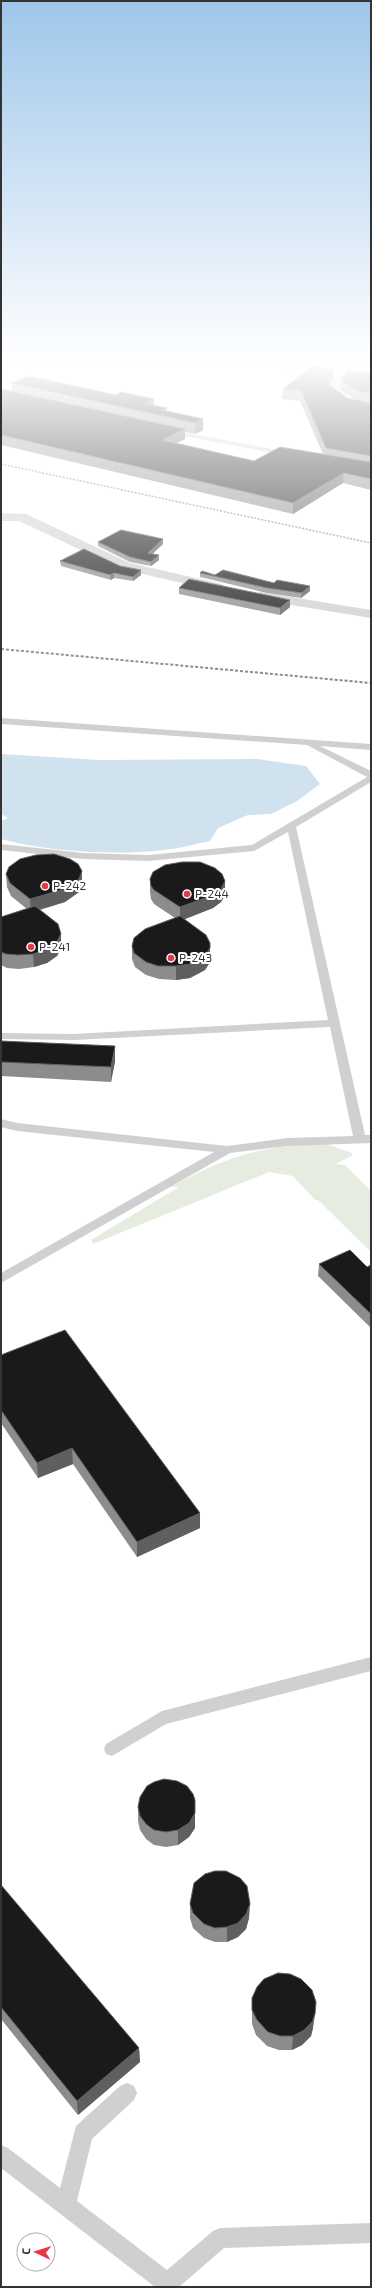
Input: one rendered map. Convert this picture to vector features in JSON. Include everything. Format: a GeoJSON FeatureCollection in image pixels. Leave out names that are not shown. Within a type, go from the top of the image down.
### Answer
{"type":"FeatureCollection","features":[{"type":"Feature","properties":{"kind":"street"},"geometry":{"type":"LineString","coordinates":[[1,517],[21,517],[126,566],[231,590]]}},
{"type":"Feature","properties":{"kind":"street"},"geometry":{"type":"LineString","coordinates":[[246,593],[338,611],[371,614]]}},
{"type":"Feature","properties":{"kind":"lane"},"geometry":{"type":"LineString","coordinates":[[1,720],[371,747]]}},
{"type":"Feature","properties":{"kind":"lane"},"geometry":{"type":"LineString","coordinates":[[306,742],[371,776]]}},
{"type":"Feature","properties":{"kind":"lane"},"geometry":{"type":"LineString","coordinates":[[1,847],[82,856],[148,858],[195,855],[254,848],[371,776]]}},
{"type":"Feature","properties":{"kind":"lane"},"geometry":{"type":"LineString","coordinates":[[1,1123],[17,1127],[227,1150],[287,1142],[366,1139],[336,1023],[291,825]]}},
{"type":"Feature","properties":{"kind":"lane"},"geometry":{"type":"LineString","coordinates":[[1,1036],[74,1037],[336,1023]]}},
{"type":"Feature","properties":{"kind":"lane"},"geometry":{"type":"LineString","coordinates":[[1,1279],[227,1150]]}},
{"type":"Feature","properties":{"kind":"lane"},"geometry":{"type":"LineString","coordinates":[[112,1749],[162,1718],[371,1664]]}},
{"type":"Feature","properties":{"kind":"lane"},"geometry":{"type":"LineString","coordinates":[[66,2205],[83,2133],[126,2093]]}},
{"type":"Feature","properties":{"kind":"lane"},"geometry":{"type":"LineString","coordinates":[[1,2155],[167,2285],[220,2238],[371,2233]]}},
{"type":"Feature","properties":{"kind":"shaded area"},"geometry":{"type":"Polygon","coordinates":[[[327,1144],[352,1153],[352,1156],[335,1164],[345,1165],[371,1191],[371,1252],[318,1200],[315,1200],[293,1176],[269,1172],[93,1244],[91,1240],[179,1187],[171,1187],[210,1167],[246,1154],[264,1150],[327,1144]]]}},
{"type":"Feature","properties":{"kind":"water"},"geometry":{"type":"Polygon","coordinates":[[[1,754],[99,760],[257,759],[306,766],[320,784],[297,801],[271,814],[248,815],[218,828],[210,841],[153,851],[76,851],[37,846],[1,839],[1,821],[8,818],[1,814],[1,754]]]}},
{"type":"Feature","properties":{"kind":"building"},"geometry":{"type":"Polygon","coordinates":[[[146,469],[371,469],[371,479],[344,473],[293,503],[146,469]]]}},
{"type":"Feature","properties":{"kind":"building"},"geometry":{"type":"Polygon","coordinates":[[[121,530],[163,539],[148,553],[159,555],[151,562],[130,557],[98,542],[121,530]]]}},
{"type":"Feature","properties":{"kind":"building"},"geometry":{"type":"Polygon","coordinates":[[[84,549],[120,566],[141,570],[133,577],[114,573],[110,575],[60,561],[84,549]]]}},
{"type":"Feature","properties":{"kind":"building"},"geometry":{"type":"Polygon","coordinates":[[[223,570],[274,583],[277,580],[310,586],[302,593],[267,588],[200,573],[202,571],[215,575],[223,570]]]}},
{"type":"Feature","properties":{"kind":"building"},"geometry":{"type":"Polygon","coordinates":[[[189,579],[290,600],[280,608],[179,588],[189,579]]]}},
{"type":"Feature","properties":{"kind":"building"},"geometry":{"type":"Polygon","coordinates":[[[54,854],[70,859],[78,864],[82,871],[79,879],[64,889],[30,899],[10,883],[6,874],[9,867],[20,859],[36,855],[54,854]]]}},
{"type":"Feature","properties":{"kind":"building"},"geometry":{"type":"Polygon","coordinates":[[[182,862],[200,862],[215,868],[222,874],[225,881],[221,889],[213,895],[180,907],[154,890],[151,886],[150,879],[153,872],[165,865],[182,862]]]}},
{"type":"Feature","properties":{"kind":"building"},"geometry":{"type":"Polygon","coordinates":[[[35,906],[58,924],[61,934],[56,943],[47,949],[33,954],[18,955],[1,952],[1,917],[35,906]]]}},
{"type":"Feature","properties":{"kind":"building"},"geometry":{"type":"Polygon","coordinates":[[[180,916],[206,935],[210,943],[210,948],[205,956],[190,964],[158,966],[146,962],[134,953],[132,946],[134,938],[145,929],[180,916]]]}},
{"type":"Feature","properties":{"kind":"building"},"geometry":{"type":"Polygon","coordinates":[[[1,1041],[115,1046],[111,1067],[1,1062],[1,1041]]]}},
{"type":"Feature","properties":{"kind":"building"},"geometry":{"type":"Polygon","coordinates":[[[350,1250],[367,1267],[371,1265],[371,1314],[319,1264],[350,1250]]]}},
{"type":"Feature","properties":{"kind":"building"},"geometry":{"type":"Polygon","coordinates":[[[65,1330],[200,1513],[137,1542],[72,1448],[37,1463],[1,1410],[1,1355],[65,1330]]]}},
{"type":"Feature","properties":{"kind":"building"},"geometry":{"type":"Polygon","coordinates":[[[164,1779],[177,1781],[187,1786],[193,1794],[195,1800],[195,1813],[189,1823],[178,1830],[166,1832],[154,1830],[146,1824],[140,1816],[138,1807],[140,1797],[147,1786],[164,1779]]]}},
{"type":"Feature","properties":{"kind":"building"},"geometry":{"type":"Polygon","coordinates":[[[215,1871],[226,1871],[240,1878],[247,1886],[250,1904],[246,1914],[238,1923],[227,1927],[215,1928],[204,1924],[193,1913],[190,1904],[194,1883],[205,1874],[215,1871]]]}},
{"type":"Feature","properties":{"kind":"building"},"geometry":{"type":"Polygon","coordinates":[[[1,1885],[139,2048],[77,2101],[1,2007],[1,1885]]]}},
{"type":"Feature","properties":{"kind":"building"},"geometry":{"type":"Polygon","coordinates":[[[278,1973],[290,1974],[301,1979],[312,1990],[316,2002],[315,2014],[312,2022],[304,2030],[293,2036],[280,2036],[268,2032],[257,2020],[252,2010],[252,1998],[257,1987],[264,1979],[278,1973]]]}},
{"type":"Feature","properties":{"kind":"railway"},"geometry":{"type":"LineString","coordinates":[[23,469],[371,543]]}},
{"type":"Feature","properties":{"kind":"railway"},"geometry":{"type":"LineString","coordinates":[[1,649],[371,683]]}},
{"type":"Feature","properties":{"kind":"place","name":"Р-242"},"geometry":{"type":"Point","coordinates":[45,886]}},
{"type":"Feature","properties":{"kind":"place","name":"Р-244"},"geometry":{"type":"Point","coordinates":[187,894]}},
{"type":"Feature","properties":{"kind":"place","name":"Р-241"},"geometry":{"type":"Point","coordinates":[31,947]}},
{"type":"Feature","properties":{"kind":"place","name":"Р-243"},"geometry":{"type":"Point","coordinates":[171,958]}}]}
